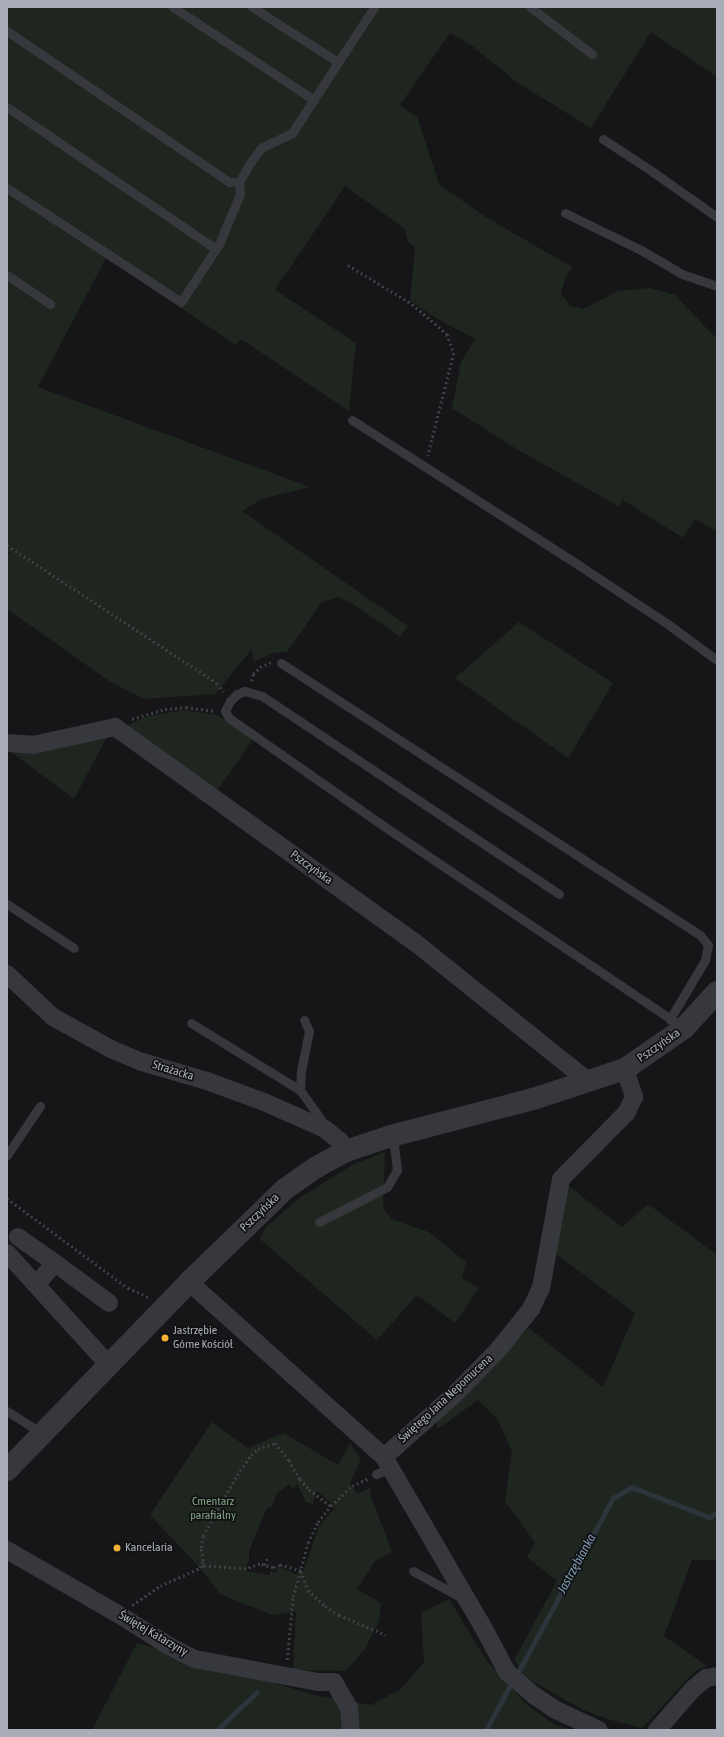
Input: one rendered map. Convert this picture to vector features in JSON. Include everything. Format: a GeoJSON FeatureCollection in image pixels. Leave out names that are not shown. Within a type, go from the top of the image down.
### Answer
{"type":"FeatureCollection","features":[{"type":"Feature","properties":{"kind":"street","name":"Pszczyńska"},"geometry":{"type":"LineString","coordinates":[[115,727],[422,948],[589,1082]]}},
{"type":"Feature","properties":{"kind":"street"},"geometry":{"type":"LineString","coordinates":[[7,743],[33,745],[115,727]]}},
{"type":"Feature","properties":{"kind":"street","name":"Strażacka"},"geometry":{"type":"LineString","coordinates":[[7,974],[53,1017],[111,1049],[142,1062],[207,1081],[264,1102],[339,1142]]}},
{"type":"Feature","properties":{"kind":"street","name":"Pszczyńska"},"geometry":{"type":"LineString","coordinates":[[7,1470],[189,1282],[285,1189],[314,1168],[339,1142],[391,1136],[533,1099],[625,1069],[677,1023],[717,992]]}},
{"type":"Feature","properties":{"kind":"street","name":"Świętego Jana Nepomucena"},"geometry":{"type":"LineString","coordinates":[[383,1466],[498,1350],[531,1309],[541,1288],[561,1180],[627,1112],[634,1097],[625,1069]]}},
{"type":"Feature","properties":{"kind":"street"},"geometry":{"type":"LineString","coordinates":[[18,1237],[109,1303]]}},
{"type":"Feature","properties":{"kind":"street"},"geometry":{"type":"LineString","coordinates":[[7,1253],[109,1365]]}},
{"type":"Feature","properties":{"kind":"street"},"geometry":{"type":"LineString","coordinates":[[36,1285],[55,1263]]}},
{"type":"Feature","properties":{"kind":"street"},"geometry":{"type":"LineString","coordinates":[[189,1282],[383,1466],[467,1600],[512,1676],[535,1696],[556,1710],[599,1730]]}},
{"type":"Feature","properties":{"kind":"street","name":"Świętej Katarzyny"},"geometry":{"type":"LineString","coordinates":[[7,1550],[118,1614],[169,1646],[195,1658],[318,1682],[334,1682],[348,1708],[351,1730]]}},
{"type":"Feature","properties":{"kind":"street"},"geometry":{"type":"LineString","coordinates":[[657,1730],[693,1689],[706,1678],[717,1676]]}},
{"type":"Feature","properties":{"kind":"lane"},"geometry":{"type":"LineString","coordinates":[[173,7],[314,100]]}},
{"type":"Feature","properties":{"kind":"lane"},"geometry":{"type":"LineString","coordinates":[[252,7],[338,62]]}},
{"type":"Feature","properties":{"kind":"lane"},"geometry":{"type":"LineString","coordinates":[[7,188],[181,302],[216,249],[240,194],[239,182],[250,163],[261,148],[292,133],[374,7]]}},
{"type":"Feature","properties":{"kind":"lane"},"geometry":{"type":"LineString","coordinates":[[530,7],[592,54]]}},
{"type":"Feature","properties":{"kind":"lane"},"geometry":{"type":"LineString","coordinates":[[7,31],[229,182],[239,182]]}},
{"type":"Feature","properties":{"kind":"lane"},"geometry":{"type":"LineString","coordinates":[[7,108],[216,249]]}},
{"type":"Feature","properties":{"kind":"lane"},"geometry":{"type":"LineString","coordinates":[[603,140],[653,172],[717,217]]}},
{"type":"Feature","properties":{"kind":"lane"},"geometry":{"type":"LineString","coordinates":[[565,213],[641,250],[682,274],[717,286]]}},
{"type":"Feature","properties":{"kind":"lane"},"geometry":{"type":"LineString","coordinates":[[7,275],[50,304]]}},
{"type":"Feature","properties":{"kind":"lane"},"geometry":{"type":"LineString","coordinates":[[352,420],[590,572],[669,625],[717,660]]}},
{"type":"Feature","properties":{"kind":"lane"},"geometry":{"type":"LineString","coordinates":[[281,663],[700,935],[708,945],[705,960],[677,1023],[388,829],[229,718],[225,711],[230,701],[237,694],[245,691],[262,696],[559,894]]}},
{"type":"Feature","properties":{"kind":"lane"},"geometry":{"type":"LineString","coordinates":[[7,904],[74,948]]}},
{"type":"Feature","properties":{"kind":"lane"},"geometry":{"type":"LineString","coordinates":[[300,1090],[301,1071],[309,1031],[304,1020]]}},
{"type":"Feature","properties":{"kind":"lane"},"geometry":{"type":"LineString","coordinates":[[191,1023],[300,1090],[339,1142]]}},
{"type":"Feature","properties":{"kind":"lane"},"geometry":{"type":"LineString","coordinates":[[7,1155],[40,1106]]}},
{"type":"Feature","properties":{"kind":"lane"},"geometry":{"type":"LineString","coordinates":[[319,1222],[387,1187],[397,1170],[391,1136]]}},
{"type":"Feature","properties":{"kind":"lane"},"geometry":{"type":"LineString","coordinates":[[7,1411],[43,1434]]}},
{"type":"Feature","properties":{"kind":"lane"},"geometry":{"type":"LineString","coordinates":[[413,1571],[467,1600]]}},
{"type":"Feature","properties":{"kind":"path"},"geometry":{"type":"LineString","coordinates":[[348,266],[412,304],[447,334],[454,353],[426,466]]}},
{"type":"Feature","properties":{"kind":"path"},"geometry":{"type":"LineString","coordinates":[[7,545],[217,683],[230,701]]}},
{"type":"Feature","properties":{"kind":"path"},"geometry":{"type":"LineString","coordinates":[[245,691],[253,674],[260,667],[269,662],[281,663]]}},
{"type":"Feature","properties":{"kind":"path"},"geometry":{"type":"LineString","coordinates":[[115,727],[141,715],[165,709],[186,707],[225,711]]}},
{"type":"Feature","properties":{"kind":"path"},"geometry":{"type":"LineString","coordinates":[[7,1198],[128,1288],[155,1301]]}},
{"type":"Feature","properties":{"kind":"path"},"geometry":{"type":"LineString","coordinates":[[200,1568],[203,1561],[201,1548],[203,1536],[237,1475],[251,1455],[258,1449],[275,1443],[305,1484],[331,1506]]}},
{"type":"Feature","properties":{"kind":"path"},"geometry":{"type":"LineString","coordinates":[[286,1676],[291,1613],[301,1571],[318,1522],[331,1506],[352,1486],[383,1466]]}},
{"type":"Feature","properties":{"kind":"path"},"geometry":{"type":"LineString","coordinates":[[264,1565],[267,1559]]}},
{"type":"Feature","properties":{"kind":"path"},"geometry":{"type":"LineString","coordinates":[[118,1614],[122,1607],[130,1607],[160,1586],[204,1566],[246,1569],[260,1564],[273,1568],[280,1565],[301,1571]]}},
{"type":"Feature","properties":{"kind":"path"},"geometry":{"type":"LineString","coordinates":[[301,1571],[308,1590],[325,1606],[339,1615],[386,1635]]}},
{"type":"Feature","properties":{"kind":"green space"},"geometry":{"type":"Polygon","coordinates":[[[7,7],[717,7],[717,77],[651,32],[591,128],[518,83],[471,45],[450,33],[400,105],[417,117],[439,184],[484,216],[572,267],[565,279],[561,293],[570,306],[583,309],[618,291],[650,288],[675,295],[717,339],[717,531],[695,519],[683,538],[623,500],[618,506],[515,448],[452,408],[461,362],[475,339],[441,321],[410,301],[415,247],[408,242],[405,229],[345,186],[275,290],[356,343],[349,411],[241,339],[236,345],[106,258],[38,387],[310,487],[262,499],[242,511],[408,626],[400,637],[355,605],[339,597],[322,602],[287,652],[273,653],[253,662],[252,649],[215,694],[144,699],[109,681],[7,609],[7,7]]]}},
{"type":"Feature","properties":{"kind":"green space"},"geometry":{"type":"Polygon","coordinates":[[[519,622],[613,683],[568,758],[455,678],[519,622]]]}},
{"type":"Feature","properties":{"kind":"green space"},"geometry":{"type":"Polygon","coordinates":[[[184,710],[217,715],[237,726],[252,741],[216,792],[125,727],[145,717],[184,710]]]}},
{"type":"Feature","properties":{"kind":"green space"},"geometry":{"type":"Polygon","coordinates":[[[109,733],[74,799],[7,749],[109,733]]]}},
{"type":"Feature","properties":{"kind":"green space"},"geometry":{"type":"Polygon","coordinates":[[[385,1152],[383,1208],[391,1219],[429,1232],[466,1262],[462,1278],[479,1288],[455,1323],[417,1295],[377,1340],[260,1239],[266,1227],[301,1197],[354,1164],[385,1152]]]}},
{"type":"Feature","properties":{"kind":"green space"},"geometry":{"type":"Polygon","coordinates":[[[566,1184],[622,1227],[648,1204],[717,1255],[717,1560],[692,1560],[664,1636],[707,1666],[699,1669],[686,1680],[642,1728],[611,1720],[583,1710],[527,1678],[514,1660],[557,1581],[527,1557],[535,1543],[505,1501],[512,1452],[498,1420],[478,1400],[438,1429],[435,1417],[463,1393],[529,1328],[603,1387],[635,1313],[555,1253],[566,1184]]]}},
{"type":"Feature","properties":{"kind":"green space","name":"Cmentarz parafialny"},"geometry":{"type":"Polygon","coordinates":[[[212,1422],[248,1448],[284,1433],[338,1465],[350,1443],[361,1459],[350,1483],[357,1494],[372,1487],[370,1494],[392,1552],[375,1561],[357,1589],[381,1603],[379,1621],[365,1649],[346,1671],[293,1670],[296,1612],[272,1615],[220,1594],[200,1568],[150,1515],[212,1422]],[[289,1484],[276,1495],[272,1507],[267,1508],[249,1551],[246,1571],[269,1575],[271,1571],[276,1573],[279,1567],[296,1574],[303,1573],[319,1526],[336,1507],[317,1491],[313,1504],[306,1502],[297,1484],[293,1488],[289,1484]]]}},
{"type":"Feature","properties":{"kind":"green space"},"geometry":{"type":"Polygon","coordinates":[[[449,1599],[486,1660],[526,1704],[555,1725],[572,1730],[92,1730],[137,1643],[318,1696],[371,1705],[401,1689],[424,1662],[421,1613],[449,1599]]]}},
{"type":"Feature","properties":{"kind":"waterway","name":"Jastrzębianka"},"geometry":{"type":"LineString","coordinates":[[517,1674],[613,1498],[632,1487],[709,1517],[717,1513]]}},
{"type":"Feature","properties":{"kind":"waterway","name":"Jastrzębianka"},"geometry":{"type":"LineString","coordinates":[[486,1730],[512,1682]]}},
{"type":"Feature","properties":{"kind":"waterway"},"geometry":{"type":"LineString","coordinates":[[217,1730],[257,1692]]}},
{"type":"Feature","properties":{"kind":"place","name":"Jastrzębie Górne Kościół"},"geometry":{"type":"Point","coordinates":[165,1338]}},
{"type":"Feature","properties":{"kind":"place","name":"Kancelaria"},"geometry":{"type":"Point","coordinates":[117,1548]}}]}
